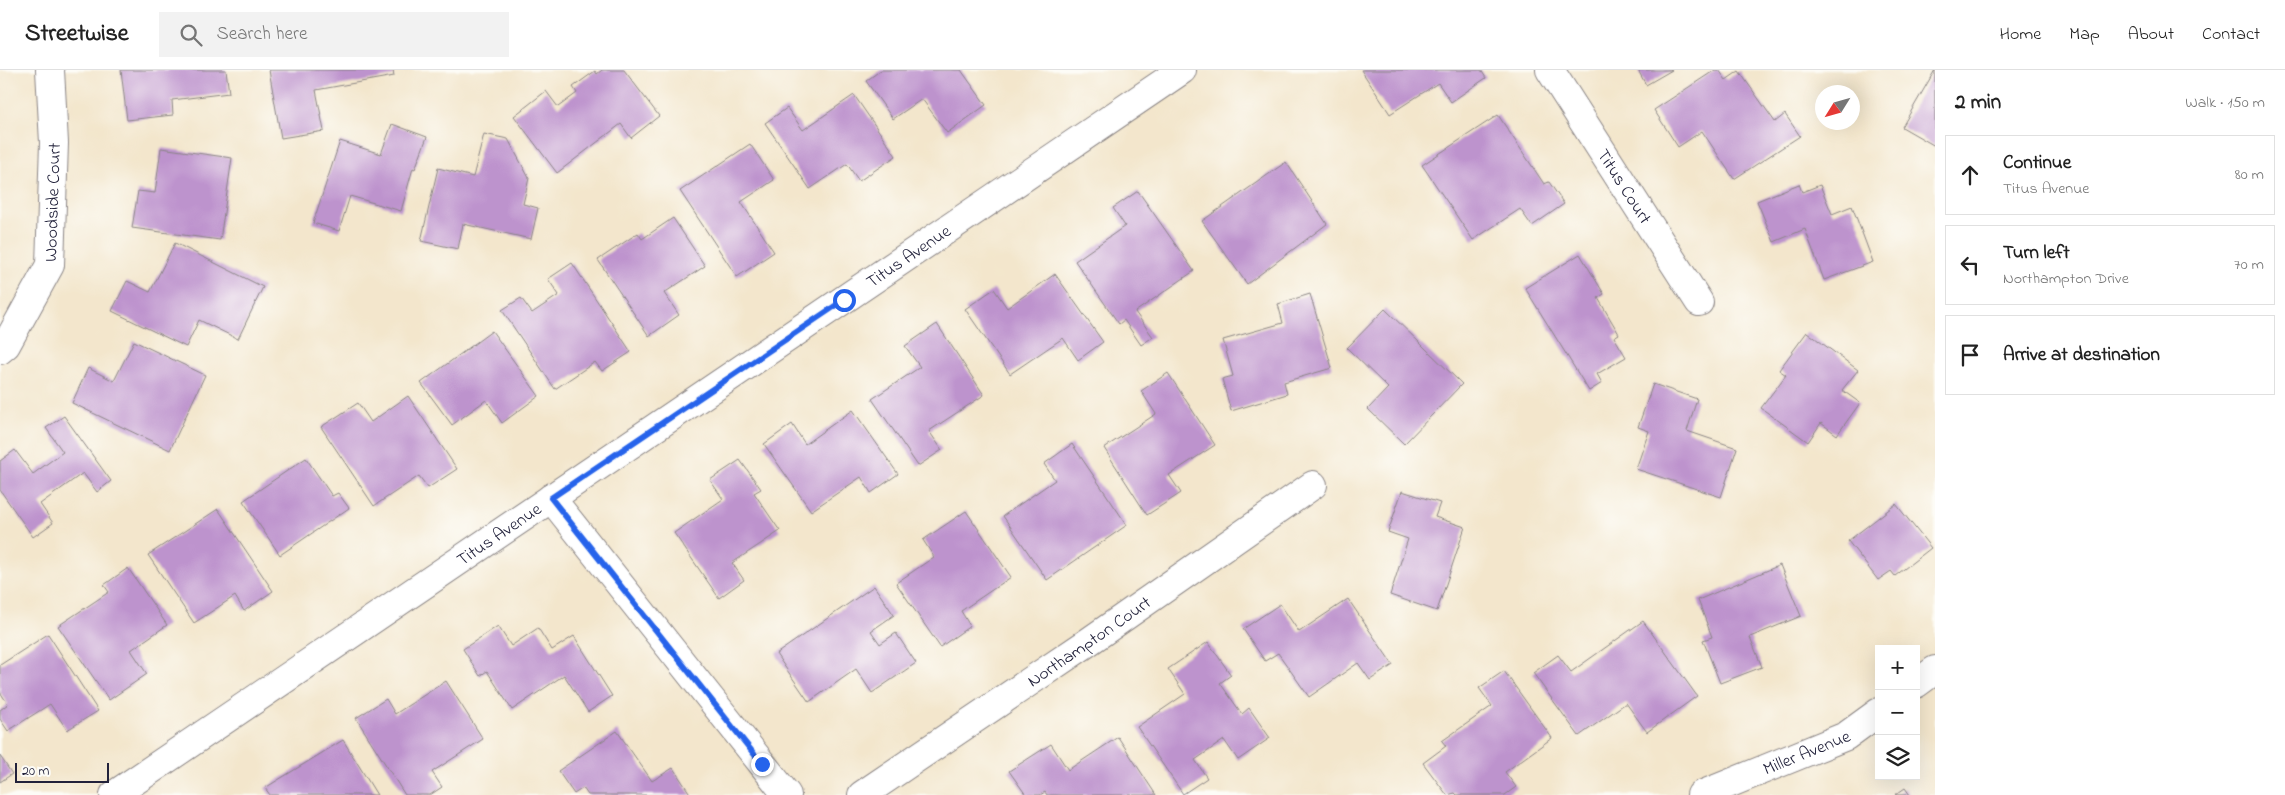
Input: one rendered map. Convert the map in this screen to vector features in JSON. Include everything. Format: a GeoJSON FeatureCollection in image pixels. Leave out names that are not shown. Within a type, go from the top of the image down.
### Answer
{"type":"FeatureCollection","features":[{"type":"Feature","properties":{"kind":"street","name":"Woodside Court"},"geometry":{"type":"LineString","coordinates":[[0,350],[6,345],[50,265],[54,143],[50,70]]}},
{"type":"Feature","properties":{"kind":"street","name":"Titus Avenue"},"geometry":{"type":"LineString","coordinates":[[114,795],[1182,70]]}},
{"type":"Feature","properties":{"kind":"street","name":"Titus Court"},"geometry":{"type":"LineString","coordinates":[[1550,70],[1699,302]]}},
{"type":"Feature","properties":{"kind":"street","name":"Northampton Court"},"geometry":{"type":"LineString","coordinates":[[862,795],[1084,645],[1313,486]]}},
{"type":"Feature","properties":{"kind":"street"},"geometry":{"type":"LineString","coordinates":[[551,498],[787,795]]}},
{"type":"Feature","properties":{"kind":"street"},"geometry":{"type":"LineString","coordinates":[[1920,681],[1935,670]]}},
{"type":"Feature","properties":{"kind":"street","name":"Miller Avenue"},"geometry":{"type":"LineString","coordinates":[[1701,795],[1846,736],[1875,715]]}},
{"type":"Feature","properties":{"kind":"building"},"geometry":{"type":"Polygon","coordinates":[[[121,70],[226,70],[229,93],[172,100],[173,115],[127,120],[121,70]]]}},
{"type":"Feature","properties":{"kind":"building"},"geometry":{"type":"Polygon","coordinates":[[[269,70],[393,70],[394,76],[316,90],[324,131],[281,138],[269,70]]]}},
{"type":"Feature","properties":{"kind":"building"},"geometry":{"type":"Polygon","coordinates":[[[602,70],[624,70],[659,116],[631,138],[621,124],[557,173],[514,116],[546,91],[558,107],[577,93],[573,87],[595,71],[597,74],[602,70]]]}},
{"type":"Feature","properties":{"kind":"building"},"geometry":{"type":"Polygon","coordinates":[[[881,70],[961,70],[986,105],[947,133],[922,99],[893,119],[866,81],[881,70]]]}},
{"type":"Feature","properties":{"kind":"building"},"geometry":{"type":"Polygon","coordinates":[[[1361,70],[1481,70],[1486,78],[1451,102],[1438,83],[1390,114],[1361,70]]]}},
{"type":"Feature","properties":{"kind":"building"},"geometry":{"type":"Polygon","coordinates":[[[1638,70],[1672,70],[1646,85],[1638,70]]]}},
{"type":"Feature","properties":{"kind":"building"},"geometry":{"type":"Polygon","coordinates":[[[1715,70],[1719,70],[1726,80],[1739,71],[1775,122],[1785,114],[1800,136],[1734,179],[1702,131],[1678,147],[1654,110],[1715,70]]]}},
{"type":"Feature","properties":{"kind":"building"},"geometry":{"type":"Polygon","coordinates":[[[1935,70],[1935,146],[1902,127],[1935,70]]]}},
{"type":"Feature","properties":{"kind":"building"},"geometry":{"type":"Polygon","coordinates":[[[854,95],[896,156],[859,181],[847,164],[810,189],[765,123],[787,108],[803,130],[854,95]]]}},
{"type":"Feature","properties":{"kind":"building"},"geometry":{"type":"Polygon","coordinates":[[[1498,115],[1544,184],[1549,182],[1564,204],[1532,226],[1520,209],[1473,240],[1422,165],[1498,115]]]}},
{"type":"Feature","properties":{"kind":"building"},"geometry":{"type":"Polygon","coordinates":[[[392,124],[427,137],[415,169],[413,168],[401,211],[350,196],[339,231],[313,223],[340,141],[381,154],[392,124]]]}},
{"type":"Feature","properties":{"kind":"building"},"geometry":{"type":"Polygon","coordinates":[[[484,134],[508,139],[529,178],[523,204],[538,208],[531,239],[463,224],[458,249],[421,241],[438,168],[473,177],[484,134]]]}},
{"type":"Feature","properties":{"kind":"building"},"geometry":{"type":"Polygon","coordinates":[[[750,144],[774,180],[741,202],[774,252],[737,277],[680,191],[750,144]]]}},
{"type":"Feature","properties":{"kind":"building"},"geometry":{"type":"Polygon","coordinates":[[[161,148],[232,158],[220,240],[132,228],[138,191],[155,193],[161,148]]]}},
{"type":"Feature","properties":{"kind":"building"},"geometry":{"type":"Polygon","coordinates":[[[1286,162],[1327,224],[1247,284],[1202,221],[1286,162]]]}},
{"type":"Feature","properties":{"kind":"building"},"geometry":{"type":"Polygon","coordinates":[[[1799,184],[1802,192],[1820,185],[1832,214],[1852,206],[1873,262],[1824,280],[1805,229],[1774,242],[1757,201],[1799,184]]]}},
{"type":"Feature","properties":{"kind":"building"},"geometry":{"type":"Polygon","coordinates":[[[1138,191],[1194,271],[1135,312],[1153,337],[1141,345],[1124,320],[1119,324],[1075,261],[1125,226],[1113,208],[1138,191]]]}},
{"type":"Feature","properties":{"kind":"building"},"geometry":{"type":"Polygon","coordinates":[[[673,218],[705,266],[664,293],[679,315],[649,336],[598,260],[638,233],[642,239],[673,218]]]}},
{"type":"Feature","properties":{"kind":"building"},"geometry":{"type":"Polygon","coordinates":[[[175,243],[263,287],[238,339],[199,320],[186,347],[112,311],[127,281],[150,292],[175,243]]]}},
{"type":"Feature","properties":{"kind":"building"},"geometry":{"type":"Polygon","coordinates":[[[1580,254],[1604,294],[1598,298],[1619,334],[1614,337],[1626,357],[1597,374],[1602,383],[1589,391],[1525,288],[1580,254]]]}},
{"type":"Feature","properties":{"kind":"building"},"geometry":{"type":"Polygon","coordinates":[[[572,263],[631,352],[602,371],[595,362],[555,389],[502,310],[521,298],[532,313],[559,295],[548,279],[572,263]]]}},
{"type":"Feature","properties":{"kind":"building"},"geometry":{"type":"Polygon","coordinates":[[[1055,274],[1103,342],[1078,360],[1063,338],[1010,374],[965,309],[994,289],[1007,308],[1055,274]]]}},
{"type":"Feature","properties":{"kind":"building"},"geometry":{"type":"Polygon","coordinates":[[[1310,294],[1332,368],[1284,382],[1287,394],[1231,411],[1222,379],[1233,376],[1223,340],[1283,323],[1278,304],[1310,294]]]}},
{"type":"Feature","properties":{"kind":"building"},"geometry":{"type":"Polygon","coordinates":[[[1385,309],[1462,384],[1404,444],[1368,409],[1388,388],[1347,348],[1385,309]]]}},
{"type":"Feature","properties":{"kind":"building"},"geometry":{"type":"Polygon","coordinates":[[[937,324],[984,395],[929,431],[942,450],[918,466],[872,399],[920,367],[905,346],[937,324]]]}},
{"type":"Feature","properties":{"kind":"building"},"geometry":{"type":"Polygon","coordinates":[[[492,331],[539,396],[502,423],[486,400],[452,425],[421,383],[492,331]]]}},
{"type":"Feature","properties":{"kind":"building"},"geometry":{"type":"Polygon","coordinates":[[[1807,332],[1858,370],[1842,390],[1860,403],[1837,435],[1821,423],[1808,442],[1761,408],[1786,375],[1779,370],[1807,332]]]}},
{"type":"Feature","properties":{"kind":"building"},"geometry":{"type":"Polygon","coordinates":[[[134,341],[205,375],[170,450],[72,403],[88,368],[114,381],[134,341]]]}},
{"type":"Feature","properties":{"kind":"building"},"geometry":{"type":"Polygon","coordinates":[[[1168,373],[1215,445],[1169,475],[1181,493],[1147,515],[1104,448],[1156,414],[1141,391],[1168,373]]]}},
{"type":"Feature","properties":{"kind":"building"},"geometry":{"type":"Polygon","coordinates":[[[1653,384],[1697,399],[1687,431],[1737,448],[1721,497],[1636,469],[1649,431],[1638,427],[1653,384]]]}},
{"type":"Feature","properties":{"kind":"building"},"geometry":{"type":"Polygon","coordinates":[[[408,396],[457,469],[428,488],[419,476],[374,506],[321,427],[358,403],[371,422],[408,396]]]}},
{"type":"Feature","properties":{"kind":"building"},"geometry":{"type":"Polygon","coordinates":[[[853,410],[898,474],[871,493],[861,477],[811,511],[764,444],[792,424],[805,444],[853,410]]]}},
{"type":"Feature","properties":{"kind":"building"},"geometry":{"type":"Polygon","coordinates":[[[64,416],[111,481],[97,492],[83,473],[40,504],[53,523],[33,537],[0,490],[0,461],[15,450],[33,474],[63,452],[46,428],[64,416]]]}},
{"type":"Feature","properties":{"kind":"building"},"geometry":{"type":"Polygon","coordinates":[[[1072,444],[1127,525],[1047,580],[1003,516],[1055,480],[1044,464],[1072,444]]]}},
{"type":"Feature","properties":{"kind":"building"},"geometry":{"type":"Polygon","coordinates":[[[306,458],[332,496],[338,493],[349,508],[280,555],[243,501],[306,458]]]}},
{"type":"Feature","properties":{"kind":"building"},"geometry":{"type":"Polygon","coordinates":[[[740,460],[761,489],[754,493],[780,531],[732,563],[744,580],[719,598],[674,533],[723,499],[710,480],[740,460]]]}},
{"type":"Feature","properties":{"kind":"building"},"geometry":{"type":"Polygon","coordinates":[[[1402,491],[1440,503],[1435,517],[1465,527],[1437,611],[1390,595],[1408,539],[1388,532],[1402,491]]]}},
{"type":"Feature","properties":{"kind":"building"},"geometry":{"type":"Polygon","coordinates":[[[1896,504],[1931,548],[1895,576],[1891,571],[1878,580],[1848,541],[1896,504]]]}},
{"type":"Feature","properties":{"kind":"building"},"geometry":{"type":"Polygon","coordinates":[[[218,509],[273,591],[244,611],[235,596],[194,623],[148,555],[218,509]]]}},
{"type":"Feature","properties":{"kind":"building"},"geometry":{"type":"Polygon","coordinates":[[[966,511],[1011,577],[961,611],[970,626],[940,647],[896,583],[934,557],[923,540],[966,511]]]}},
{"type":"Feature","properties":{"kind":"building"},"geometry":{"type":"Polygon","coordinates":[[[1780,565],[1801,616],[1750,637],[1762,667],[1720,683],[1703,640],[1712,637],[1698,600],[1780,565]]]}},
{"type":"Feature","properties":{"kind":"building"},"geometry":{"type":"Polygon","coordinates":[[[128,568],[167,625],[131,650],[147,674],[109,700],[58,626],[109,592],[104,585],[128,568]]]}},
{"type":"Feature","properties":{"kind":"building"},"geometry":{"type":"Polygon","coordinates":[[[874,586],[894,615],[871,631],[880,644],[896,633],[916,663],[872,693],[856,669],[809,702],[776,654],[874,586]]]}},
{"type":"Feature","properties":{"kind":"building"},"geometry":{"type":"Polygon","coordinates":[[[1348,599],[1393,665],[1370,680],[1358,663],[1309,697],[1278,653],[1265,661],[1243,629],[1280,604],[1299,632],[1348,599]]]}},
{"type":"Feature","properties":{"kind":"building"},"geometry":{"type":"Polygon","coordinates":[[[1643,621],[1697,696],[1647,732],[1626,703],[1579,736],[1533,673],[1558,655],[1571,672],[1643,621]]]}},
{"type":"Feature","properties":{"kind":"building"},"geometry":{"type":"Polygon","coordinates":[[[498,626],[511,646],[538,628],[552,650],[574,636],[612,696],[588,712],[564,675],[512,710],[487,671],[480,676],[463,649],[498,626]]]}},
{"type":"Feature","properties":{"kind":"building"},"geometry":{"type":"Polygon","coordinates":[[[48,634],[98,711],[67,730],[50,704],[8,731],[0,719],[0,710],[8,704],[0,692],[0,665],[48,634]]]}},
{"type":"Feature","properties":{"kind":"building"},"geometry":{"type":"Polygon","coordinates":[[[1208,642],[1231,675],[1220,683],[1242,714],[1249,708],[1270,738],[1238,760],[1224,740],[1195,760],[1207,778],[1183,794],[1137,727],[1185,694],[1168,669],[1208,642]]]}},
{"type":"Feature","properties":{"kind":"building"},"geometry":{"type":"Polygon","coordinates":[[[1504,671],[1552,738],[1505,772],[1516,787],[1505,795],[1457,795],[1455,793],[1447,795],[1423,763],[1446,746],[1442,741],[1492,706],[1479,688],[1504,671]]]}},
{"type":"Feature","properties":{"kind":"building"},"geometry":{"type":"Polygon","coordinates":[[[446,681],[483,739],[432,772],[442,787],[430,795],[405,795],[356,718],[386,699],[395,714],[446,681]]]}},
{"type":"Feature","properties":{"kind":"building"},"geometry":{"type":"Polygon","coordinates":[[[617,731],[652,781],[673,768],[691,795],[588,795],[583,788],[574,794],[558,771],[617,731]]]}},
{"type":"Feature","properties":{"kind":"building"},"geometry":{"type":"Polygon","coordinates":[[[1118,737],[1156,795],[1047,795],[1045,792],[1040,795],[1026,795],[1009,771],[1051,744],[1068,770],[1118,737]]]}},
{"type":"Feature","properties":{"kind":"building"},"geometry":{"type":"Polygon","coordinates":[[[343,740],[377,795],[270,795],[265,788],[343,740]]]}},
{"type":"Feature","properties":{"kind":"building"},"geometry":{"type":"Polygon","coordinates":[[[0,756],[12,774],[0,782],[0,756]]]}},
{"type":"Feature","properties":{"kind":"building"},"geometry":{"type":"Polygon","coordinates":[[[1905,788],[1910,795],[1895,795],[1905,788]]]}},
{"type":"Feature","properties":{"kind":"route"},"geometry":{"type":"LineString","coordinates":[[762,764],[551,498],[844,300]]}}]}
